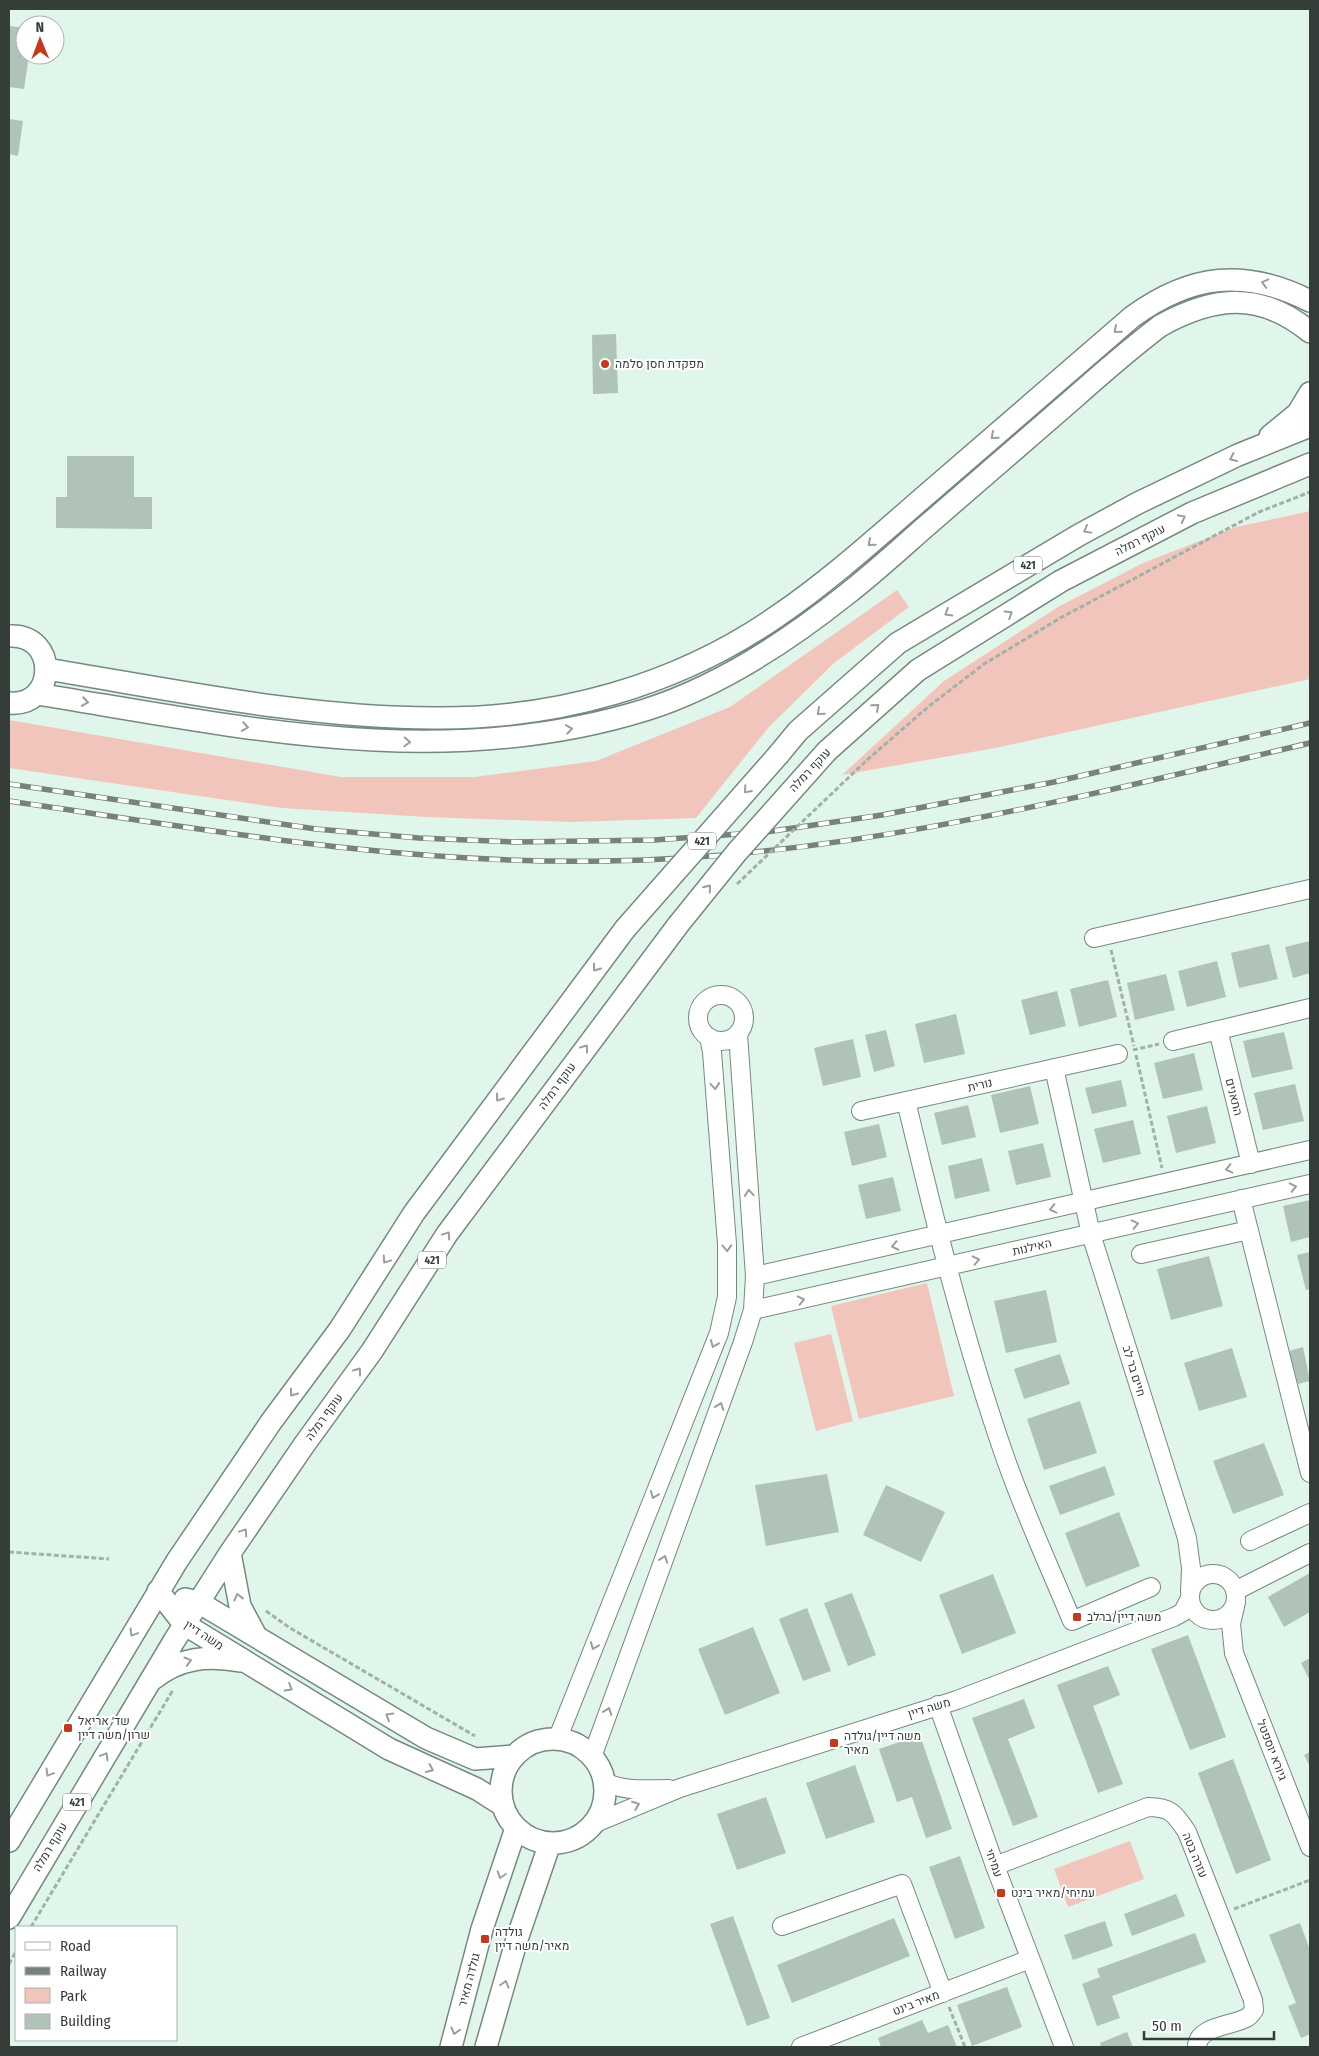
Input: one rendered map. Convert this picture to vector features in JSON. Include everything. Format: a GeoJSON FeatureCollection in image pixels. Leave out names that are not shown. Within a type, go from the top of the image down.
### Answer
{"type":"FeatureCollection","features":[{"type":"Feature","properties":{"kind":"main road"},"geometry":{"type":"LineString","coordinates":[[46,669],[269,705],[356,715],[436,718],[510,715],[580,704],[654,681],[710,656],[774,618],[840,570],[1132,317],[1153,302],[1177,290],[1204,282],[1232,279],[1260,282],[1290,291],[1310,301]]}},
{"type":"Feature","properties":{"kind":"main road"},"geometry":{"type":"LineString","coordinates":[[37,694],[257,729],[345,739],[427,743],[504,739],[578,728],[648,709],[715,680],[774,647],[848,594],[1160,326],[1182,314],[1205,305],[1228,301],[1252,302],[1274,310],[1297,321],[1310,332]]}},
{"type":"Feature","properties":{"kind":"main road"},"geometry":{"type":"LineString","coordinates":[[1254,449],[1298,413],[1310,393]]}},
{"type":"Feature","properties":{"kind":"main road","name":"421"},"geometry":{"type":"LineString","coordinates":[[9,1841],[158,1591],[272,1422],[340,1328],[414,1213],[625,928],[798,732],[898,643],[1079,534],[1184,480],[1310,426]]}},
{"type":"Feature","properties":{"kind":"main road","name":"עוקף רמלה"},"geometry":{"type":"LineString","coordinates":[[9,1918],[198,1602],[304,1445],[372,1351],[447,1234],[678,925],[737,852],[827,750],[918,670],[1061,582],[1192,513],[1310,464]]}},
{"type":"Feature","properties":{"kind":"main road"},"geometry":{"type":"LineString","coordinates":[[9,636],[25,638],[36,645],[44,656],[46,669],[44,682],[37,694],[26,700],[9,703]]}},
{"type":"Feature","properties":{"kind":"main road"},"geometry":{"type":"LineString","coordinates":[[230,1553],[240,1606],[256,1637]]}},
{"type":"Feature","properties":{"kind":"main road","name":"משה דיין"},"geometry":{"type":"LineString","coordinates":[[158,1591],[198,1602],[426,1738],[452,1751],[475,1759],[515,1756]]}},
{"type":"Feature","properties":{"kind":"main road","name":"משה דיין"},"geometry":{"type":"LineString","coordinates":[[158,1591],[184,1624],[389,1749],[477,1789],[502,1805]]}},
{"type":"Feature","properties":{"kind":"main road"},"geometry":{"type":"LineString","coordinates":[[147,1686],[171,1667],[194,1659],[220,1658],[247,1662]]}},
{"type":"Feature","properties":{"kind":"main road"},"geometry":{"type":"LineString","coordinates":[[541,1740],[557,1740],[582,1748],[592,1757],[604,1781],[604,1796],[601,1811],[593,1824],[581,1835],[566,1842],[550,1843],[526,1836],[516,1828],[502,1805],[502,1779],[506,1768],[515,1756],[527,1746],[541,1740]]}},
{"type":"Feature","properties":{"kind":"main road","name":"גולדה מאיר"},"geometry":{"type":"LineString","coordinates":[[451,2047],[482,1929],[516,1828]]}},
{"type":"Feature","properties":{"kind":"main road"},"geometry":{"type":"LineString","coordinates":[[486,2047],[517,1939],[550,1843]]}},
{"type":"Feature","properties":{"kind":"street"},"geometry":{"type":"LineString","coordinates":[[1101,936],[1310,889]]}},
{"type":"Feature","properties":{"kind":"street"},"geometry":{"type":"LineString","coordinates":[[557,1740],[719,1333],[727,1297],[728,1244],[712,1052],[709,1037],[700,1026],[699,1011],[708,999],[722,995],[736,1001],[744,1013],[744,1021],[738,1034],[755,1276],[753,1310],[592,1757]]}},
{"type":"Feature","properties":{"kind":"street"},"geometry":{"type":"LineString","coordinates":[[1174,1041],[1310,1008]]}},
{"type":"Feature","properties":{"kind":"street","name":"התאנים"},"geometry":{"type":"LineString","coordinates":[[1218,1030],[1251,1164]]}},
{"type":"Feature","properties":{"kind":"street"},"geometry":{"type":"LineString","coordinates":[[709,1037],[724,1041],[738,1034]]}},
{"type":"Feature","properties":{"kind":"street","name":"נורית"},"geometry":{"type":"LineString","coordinates":[[861,1111],[1126,1052]]}},
{"type":"Feature","properties":{"kind":"street"},"geometry":{"type":"LineString","coordinates":[[1054,1068],[1084,1202]]}},
{"type":"Feature","properties":{"kind":"street"},"geometry":{"type":"LineString","coordinates":[[906,1101],[938,1236],[1006,1462],[1072,1621],[1151,1587]]}},
{"type":"Feature","properties":{"kind":"street"},"geometry":{"type":"LineString","coordinates":[[755,1276],[938,1236],[1310,1150]]}},
{"type":"Feature","properties":{"kind":"street","name":"האילנות"},"geometry":{"type":"LineString","coordinates":[[753,1310],[1310,1184]]}},
{"type":"Feature","properties":{"kind":"street"},"geometry":{"type":"LineString","coordinates":[[1241,1199],[1310,1473]]}},
{"type":"Feature","properties":{"kind":"street","name":"חיים בר לב"},"geometry":{"type":"LineString","coordinates":[[1084,1202],[1091,1234],[1187,1538],[1191,1568],[1190,1596]]}},
{"type":"Feature","properties":{"kind":"street"},"geometry":{"type":"LineString","coordinates":[[1141,1254],[1249,1230]]}},
{"type":"Feature","properties":{"kind":"street"},"geometry":{"type":"LineString","coordinates":[[1250,1541],[1310,1513]]}},
{"type":"Feature","properties":{"kind":"street","name":"חיים בר לב"},"geometry":{"type":"LineString","coordinates":[[1187,1538],[1208,1566],[1219,1574]]}},
{"type":"Feature","properties":{"kind":"street"},"geometry":{"type":"LineString","coordinates":[[1235,1596],[1226,1578],[1219,1574],[1204,1575],[1193,1585],[1190,1596],[1192,1608],[1204,1618],[1216,1620],[1229,1614],[1235,1596],[1310,1553]]}},
{"type":"Feature","properties":{"kind":"street","name":"משה דיין"},"geometry":{"type":"LineString","coordinates":[[593,1824],[680,1788],[938,1705],[1174,1617],[1183,1612],[1190,1596]]}},
{"type":"Feature","properties":{"kind":"street","name":"גיורא יוספטל"},"geometry":{"type":"LineString","coordinates":[[1235,1596],[1230,1624],[1234,1653],[1310,1844]]}},
{"type":"Feature","properties":{"kind":"street","name":"משה דיין"},"geometry":{"type":"LineString","coordinates":[[1174,1617],[1204,1618]]}},
{"type":"Feature","properties":{"kind":"street","name":"גיורא יוספטל"},"geometry":{"type":"LineString","coordinates":[[1204,1618],[1234,1653]]}},
{"type":"Feature","properties":{"kind":"street","name":"עמיחי"},"geometry":{"type":"LineString","coordinates":[[938,1705],[995,1866],[1064,2047]]}},
{"type":"Feature","properties":{"kind":"street","name":"משה דיין"},"geometry":{"type":"LineString","coordinates":[[604,1781],[614,1786],[627,1788],[680,1788]]}},
{"type":"Feature","properties":{"kind":"street","name":"עזרה בטה"},"geometry":{"type":"LineString","coordinates":[[995,1866],[1142,1810],[1159,1807],[1172,1811],[1187,1832],[1253,2000],[1254,2010],[1247,2018],[1204,2033],[1197,2043],[1197,2047]]}},
{"type":"Feature","properties":{"kind":"street"},"geometry":{"type":"LineString","coordinates":[[782,1926],[902,1884],[943,1993]]}},
{"type":"Feature","properties":{"kind":"street","name":"מאיר בינט"},"geometry":{"type":"LineString","coordinates":[[801,2047],[1030,1959]]}},
{"type":"Feature","properties":{"kind":"path"},"geometry":{"type":"LineString","coordinates":[[730,891],[867,760],[928,707],[984,664],[1062,617],[1259,512],[1310,492]]}},
{"type":"Feature","properties":{"kind":"path"},"geometry":{"type":"LineString","coordinates":[[1101,936],[1126,1052],[1165,1184]]}},
{"type":"Feature","properties":{"kind":"path"},"geometry":{"type":"LineString","coordinates":[[1126,1052],[1174,1041]]}},
{"type":"Feature","properties":{"kind":"path"},"geometry":{"type":"LineString","coordinates":[[9,1552],[109,1559]]}},
{"type":"Feature","properties":{"kind":"path"},"geometry":{"type":"LineString","coordinates":[[261,1606],[290,1628],[475,1737]]}},
{"type":"Feature","properties":{"kind":"path"},"geometry":{"type":"LineString","coordinates":[[32,1926],[178,1684]]}},
{"type":"Feature","properties":{"kind":"path"},"geometry":{"type":"LineString","coordinates":[[1219,1915],[1310,1880]]}},
{"type":"Feature","properties":{"kind":"path"},"geometry":{"type":"LineString","coordinates":[[9,1964],[15,1953]]}},
{"type":"Feature","properties":{"kind":"path"},"geometry":{"type":"LineString","coordinates":[[943,1993],[965,2047]]}},
{"type":"Feature","properties":{"kind":"green space"},"geometry":{"type":"Polygon","coordinates":[[[1310,511],[1310,679],[995,748],[842,775],[944,681],[1058,607],[1143,563],[1236,527],[1310,511]]]}},
{"type":"Feature","properties":{"kind":"green space"},"geometry":{"type":"Polygon","coordinates":[[[897,590],[909,607],[834,663],[768,728],[696,818],[571,822],[427,817],[282,808],[9,768],[9,720],[341,777],[475,777],[596,761],[730,707],[897,590]]]}},
{"type":"Feature","properties":{"kind":"green space"},"geometry":{"type":"Polygon","coordinates":[[[927,1283],[954,1396],[859,1419],[831,1306],[927,1283]]]}},
{"type":"Feature","properties":{"kind":"green space"},"geometry":{"type":"Polygon","coordinates":[[[831,1334],[853,1421],[816,1431],[794,1343],[831,1334]]]}},
{"type":"Feature","properties":{"kind":"green space"},"geometry":{"type":"Polygon","coordinates":[[[1130,1841],[1144,1879],[1068,1907],[1054,1869],[1130,1841]]]}},
{"type":"Feature","properties":{"kind":"building"},"geometry":{"type":"Polygon","coordinates":[[[9,26],[15,27],[15,65],[28,65],[24,89],[9,87],[9,26]]]}},
{"type":"Feature","properties":{"kind":"building"},"geometry":{"type":"Polygon","coordinates":[[[9,119],[23,121],[18,156],[9,154],[9,119]]]}},
{"type":"Feature","properties":{"kind":"building","name":"מפקדת חסן סלמה"},"geometry":{"type":"Polygon","coordinates":[[[616,334],[618,393],[593,394],[592,335],[616,334]]]}},
{"type":"Feature","properties":{"kind":"building"},"geometry":{"type":"Polygon","coordinates":[[[67,456],[134,456],[134,497],[152,497],[152,529],[56,528],[56,497],[67,497],[67,456]]]}},
{"type":"Feature","properties":{"kind":"building"},"geometry":{"type":"Polygon","coordinates":[[[1310,941],[1310,973],[1293,978],[1285,947],[1310,941]]]}},
{"type":"Feature","properties":{"kind":"building"},"geometry":{"type":"Polygon","coordinates":[[[1269,944],[1278,979],[1239,988],[1231,953],[1269,944]]]}},
{"type":"Feature","properties":{"kind":"building"},"geometry":{"type":"Polygon","coordinates":[[[1217,961],[1226,997],[1187,1007],[1178,971],[1217,961]]]}},
{"type":"Feature","properties":{"kind":"building"},"geometry":{"type":"Polygon","coordinates":[[[1166,974],[1175,1010],[1135,1020],[1127,983],[1166,974]]]}},
{"type":"Feature","properties":{"kind":"building"},"geometry":{"type":"Polygon","coordinates":[[[1108,980],[1117,1017],[1079,1027],[1070,989],[1108,980]]]}},
{"type":"Feature","properties":{"kind":"building"},"geometry":{"type":"Polygon","coordinates":[[[1057,991],[1066,1026],[1030,1035],[1021,1000],[1057,991]]]}},
{"type":"Feature","properties":{"kind":"building"},"geometry":{"type":"Polygon","coordinates":[[[956,1014],[965,1054],[924,1063],[915,1024],[956,1014]]]}},
{"type":"Feature","properties":{"kind":"building"},"geometry":{"type":"Polygon","coordinates":[[[886,1030],[895,1066],[874,1072],[865,1035],[886,1030]]]}},
{"type":"Feature","properties":{"kind":"building"},"geometry":{"type":"Polygon","coordinates":[[[1284,1032],[1293,1069],[1252,1078],[1243,1041],[1284,1032]]]}},
{"type":"Feature","properties":{"kind":"building"},"geometry":{"type":"Polygon","coordinates":[[[853,1039],[861,1077],[823,1086],[814,1048],[853,1039]]]}},
{"type":"Feature","properties":{"kind":"building"},"geometry":{"type":"Polygon","coordinates":[[[1194,1053],[1203,1090],[1163,1099],[1154,1063],[1194,1053]]]}},
{"type":"Feature","properties":{"kind":"building"},"geometry":{"type":"Polygon","coordinates":[[[1121,1080],[1127,1106],[1092,1114],[1085,1088],[1121,1080]]]}},
{"type":"Feature","properties":{"kind":"building"},"geometry":{"type":"Polygon","coordinates":[[[1295,1084],[1304,1121],[1263,1130],[1254,1093],[1295,1084]]]}},
{"type":"Feature","properties":{"kind":"building"},"geometry":{"type":"Polygon","coordinates":[[[1030,1086],[1039,1124],[1000,1133],[991,1095],[1030,1086]]]}},
{"type":"Feature","properties":{"kind":"building"},"geometry":{"type":"Polygon","coordinates":[[[968,1105],[976,1137],[942,1145],[934,1113],[968,1105]]]}},
{"type":"Feature","properties":{"kind":"building"},"geometry":{"type":"Polygon","coordinates":[[[1207,1106],[1216,1143],[1176,1153],[1167,1116],[1207,1106]]]}},
{"type":"Feature","properties":{"kind":"building"},"geometry":{"type":"Polygon","coordinates":[[[1133,1120],[1141,1154],[1103,1163],[1094,1129],[1133,1120]]]}},
{"type":"Feature","properties":{"kind":"building"},"geometry":{"type":"Polygon","coordinates":[[[879,1124],[887,1157],[852,1166],[844,1132],[879,1124]]]}},
{"type":"Feature","properties":{"kind":"building"},"geometry":{"type":"Polygon","coordinates":[[[1043,1143],[1051,1177],[1016,1185],[1008,1151],[1043,1143]]]}},
{"type":"Feature","properties":{"kind":"building"},"geometry":{"type":"Polygon","coordinates":[[[982,1158],[990,1191],[955,1199],[948,1166],[982,1158]]]}},
{"type":"Feature","properties":{"kind":"building"},"geometry":{"type":"Polygon","coordinates":[[[893,1177],[901,1211],[866,1219],[858,1185],[893,1177]]]}},
{"type":"Feature","properties":{"kind":"building"},"geometry":{"type":"Polygon","coordinates":[[[1310,1200],[1310,1237],[1291,1242],[1283,1206],[1310,1200]]]}},
{"type":"Feature","properties":{"kind":"building"},"geometry":{"type":"Polygon","coordinates":[[[1310,1252],[1310,1289],[1306,1290],[1297,1255],[1310,1252]]]}},
{"type":"Feature","properties":{"kind":"building"},"geometry":{"type":"Polygon","coordinates":[[[1209,1256],[1223,1306],[1171,1320],[1157,1269],[1209,1256]]]}},
{"type":"Feature","properties":{"kind":"building"},"geometry":{"type":"Polygon","coordinates":[[[1046,1290],[1057,1342],[1006,1353],[994,1301],[1046,1290]]]}},
{"type":"Feature","properties":{"kind":"building"},"geometry":{"type":"Polygon","coordinates":[[[1303,1347],[1310,1381],[1298,1384],[1289,1351],[1303,1347]]]}},
{"type":"Feature","properties":{"kind":"building"},"geometry":{"type":"Polygon","coordinates":[[[1232,1348],[1247,1397],[1199,1411],[1184,1363],[1232,1348]]]}},
{"type":"Feature","properties":{"kind":"building"},"geometry":{"type":"Polygon","coordinates":[[[1060,1354],[1070,1384],[1024,1399],[1014,1369],[1060,1354]]]}},
{"type":"Feature","properties":{"kind":"building"},"geometry":{"type":"Polygon","coordinates":[[[1080,1401],[1097,1453],[1044,1470],[1027,1419],[1080,1401]]]}},
{"type":"Feature","properties":{"kind":"building"},"geometry":{"type":"Polygon","coordinates":[[[1264,1443],[1284,1495],[1233,1514],[1213,1461],[1264,1443]]]}},
{"type":"Feature","properties":{"kind":"building"},"geometry":{"type":"Polygon","coordinates":[[[1105,1466],[1115,1495],[1060,1515],[1049,1486],[1105,1466]]]}},
{"type":"Feature","properties":{"kind":"building"},"geometry":{"type":"Polygon","coordinates":[[[827,1474],[839,1532],[766,1546],[755,1485],[827,1474]]]}},
{"type":"Feature","properties":{"kind":"building"},"geometry":{"type":"Polygon","coordinates":[[[886,1485],[945,1512],[921,1562],[863,1535],[886,1485]]]}},
{"type":"Feature","properties":{"kind":"building"},"geometry":{"type":"Polygon","coordinates":[[[1119,1512],[1140,1566],[1086,1587],[1065,1533],[1119,1512]]]}},
{"type":"Feature","properties":{"kind":"building"},"geometry":{"type":"Polygon","coordinates":[[[1310,1573],[1310,1612],[1284,1627],[1268,1597],[1310,1573]]]}},
{"type":"Feature","properties":{"kind":"building"},"geometry":{"type":"Polygon","coordinates":[[[993,1574],[1016,1633],[962,1654],[939,1595],[993,1574]]]}},
{"type":"Feature","properties":{"kind":"building"},"geometry":{"type":"Polygon","coordinates":[[[852,1593],[876,1655],[848,1666],[824,1603],[852,1593]]]}},
{"type":"Feature","properties":{"kind":"building"},"geometry":{"type":"Polygon","coordinates":[[[807,1608],[831,1671],[803,1681],[779,1619],[807,1608]]]}},
{"type":"Feature","properties":{"kind":"building"},"geometry":{"type":"Polygon","coordinates":[[[753,1627],[780,1693],[725,1715],[698,1649],[753,1627]]]}},
{"type":"Feature","properties":{"kind":"building"},"geometry":{"type":"Polygon","coordinates":[[[1188,1635],[1226,1737],[1190,1750],[1151,1649],[1188,1635]]]}},
{"type":"Feature","properties":{"kind":"building"},"geometry":{"type":"Polygon","coordinates":[[[1310,1658],[1310,1681],[1301,1663],[1310,1658]]]}},
{"type":"Feature","properties":{"kind":"building"},"geometry":{"type":"Polygon","coordinates":[[[1108,1666],[1120,1695],[1093,1706],[1123,1784],[1098,1793],[1057,1685],[1108,1666]]]}},
{"type":"Feature","properties":{"kind":"building"},"geometry":{"type":"Polygon","coordinates":[[[1024,1699],[1035,1728],[1008,1739],[1038,1817],[1013,1826],[972,1718],[1024,1699]]]}},
{"type":"Feature","properties":{"kind":"building"},"geometry":{"type":"Polygon","coordinates":[[[920,1735],[952,1829],[926,1838],[912,1797],[897,1802],[879,1749],[920,1735]]]}},
{"type":"Feature","properties":{"kind":"building"},"geometry":{"type":"Polygon","coordinates":[[[1310,1752],[1310,1767],[1304,1755],[1310,1752]]]}},
{"type":"Feature","properties":{"kind":"building"},"geometry":{"type":"Polygon","coordinates":[[[1233,1759],[1271,1860],[1236,1874],[1198,1773],[1233,1759]]]}},
{"type":"Feature","properties":{"kind":"building"},"geometry":{"type":"Polygon","coordinates":[[[855,1765],[875,1822],[826,1839],[806,1783],[855,1765]]]}},
{"type":"Feature","properties":{"kind":"building"},"geometry":{"type":"Polygon","coordinates":[[[766,1797],[786,1853],[737,1870],[717,1814],[766,1797]]]}},
{"type":"Feature","properties":{"kind":"building"},"geometry":{"type":"Polygon","coordinates":[[[960,1856],[985,1928],[955,1939],[929,1867],[960,1856]]]}},
{"type":"Feature","properties":{"kind":"building"},"geometry":{"type":"Polygon","coordinates":[[[1176,1894],[1185,1916],[1132,1936],[1124,1914],[1176,1894]]]}},
{"type":"Feature","properties":{"kind":"building"},"geometry":{"type":"Polygon","coordinates":[[[733,1916],[770,2018],[747,2026],[710,1924],[733,1916]]]}},
{"type":"Feature","properties":{"kind":"building"},"geometry":{"type":"Polygon","coordinates":[[[894,1918],[910,1956],[792,2003],[777,1965],[894,1918]]]}},
{"type":"Feature","properties":{"kind":"building"},"geometry":{"type":"Polygon","coordinates":[[[1105,1921],[1113,1946],[1073,1960],[1064,1935],[1105,1921]]]}},
{"type":"Feature","properties":{"kind":"building"},"geometry":{"type":"Polygon","coordinates":[[[1300,1923],[1310,1950],[1310,2034],[1301,2038],[1288,2006],[1296,2003],[1269,1935],[1300,1923]]]}},
{"type":"Feature","properties":{"kind":"building"},"geometry":{"type":"Polygon","coordinates":[[[1195,1933],[1206,1962],[1112,1996],[1120,2018],[1097,2026],[1082,1984],[1100,1977],[1097,1969],[1195,1933]]]}},
{"type":"Feature","properties":{"kind":"building"},"geometry":{"type":"Polygon","coordinates":[[[1007,1987],[1022,2027],[972,2046],[957,2005],[1007,1987]]]}},
{"type":"Feature","properties":{"kind":"building"},"geometry":{"type":"Polygon","coordinates":[[[922,2020],[928,2033],[948,2025],[957,2047],[881,2047],[878,2038],[922,2020]]]}},
{"type":"Feature","properties":{"kind":"building"},"geometry":{"type":"Polygon","coordinates":[[[1127,2032],[1133,2047],[1101,2047],[1100,2043],[1127,2032]]]}},
{"type":"Feature","properties":{"kind":"railway"},"geometry":{"type":"LineString","coordinates":[[9,784],[316,829],[419,838],[515,842],[654,840],[766,832],[882,815],[1054,782],[1310,723]]}},
{"type":"Feature","properties":{"kind":"railway"},"geometry":{"type":"LineString","coordinates":[[9,801],[232,834],[382,851],[532,861],[607,861],[696,857],[784,849],[873,837],[1049,803],[1310,743]]}},
{"type":"Feature","properties":{"kind":"place","name":"מפקדת חסן סלמה"},"geometry":{"type":"Point","coordinates":[605,364]}},
{"type":"Feature","properties":{"kind":"place","name":"משה דיין/ברלב"},"geometry":{"type":"Point","coordinates":[1077,1617]}},
{"type":"Feature","properties":{"kind":"place","name":"שד׳ אריאל שרון/משה דיין"},"geometry":{"type":"Point","coordinates":[68,1728]}},
{"type":"Feature","properties":{"kind":"place","name":"משה דיין/גולדה מאיר"},"geometry":{"type":"Point","coordinates":[834,1743]}},
{"type":"Feature","properties":{"kind":"place","name":"עמיחי/מאיר בינט"},"geometry":{"type":"Point","coordinates":[1001,1893]}},
{"type":"Feature","properties":{"kind":"place","name":"גולדה מאיר/משה דיין"},"geometry":{"type":"Point","coordinates":[485,1939]}}]}
